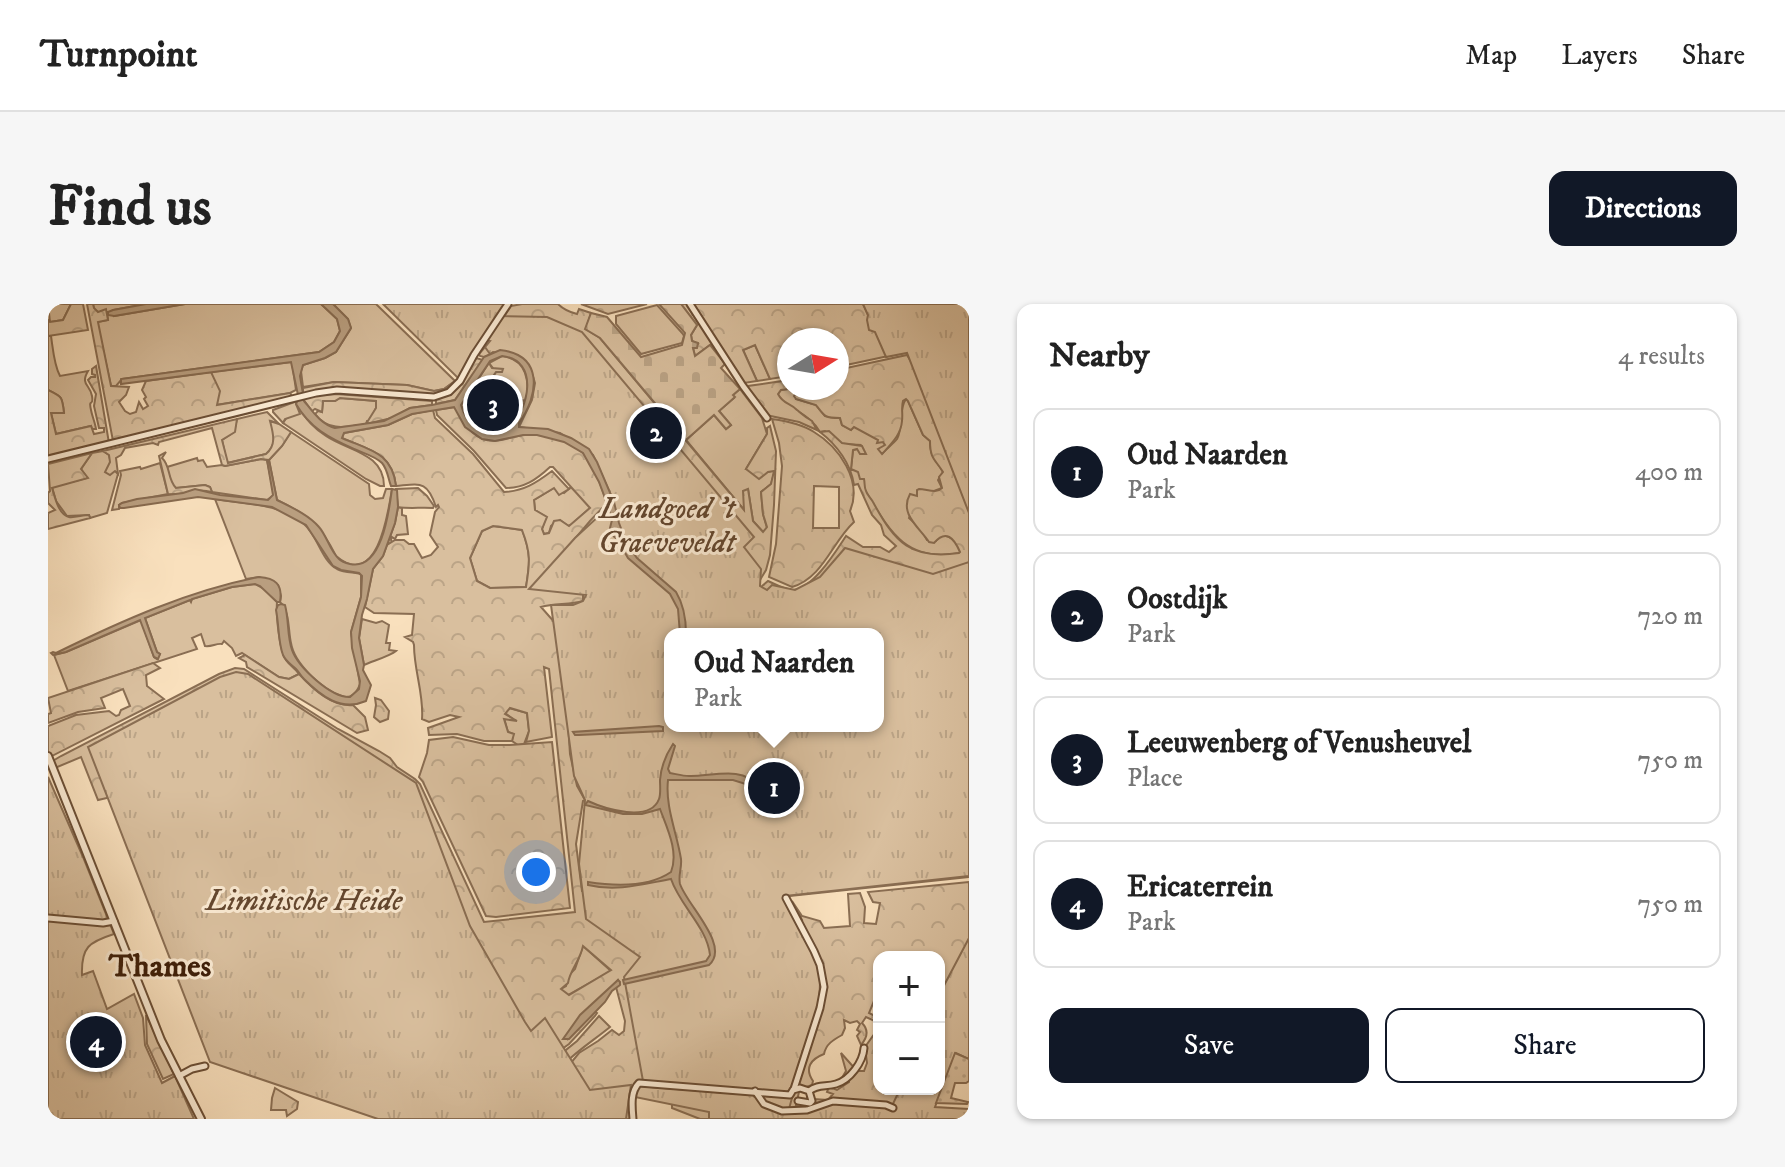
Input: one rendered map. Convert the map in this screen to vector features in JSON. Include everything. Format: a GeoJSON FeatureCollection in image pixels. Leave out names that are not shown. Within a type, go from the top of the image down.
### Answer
{"type":"FeatureCollection","features":[{"type":"Feature","properties":{"kind":"street"},"geometry":{"type":"LineString","coordinates":[[48,459],[307,395],[337,390],[434,397],[449,392],[460,381],[508,304]]}},
{"type":"Feature","properties":{"kind":"street"},"geometry":{"type":"LineString","coordinates":[[690,304],[767,418]]}},
{"type":"Feature","properties":{"kind":"street"},"geometry":{"type":"LineString","coordinates":[[48,756],[161,1040],[201,1119]]}},
{"type":"Feature","properties":{"kind":"street"},"geometry":{"type":"LineString","coordinates":[[786,898],[820,965],[824,987],[794,1091]]}},
{"type":"Feature","properties":{"kind":"street"},"geometry":{"type":"LineString","coordinates":[[48,918],[102,923],[114,921]]}},
{"type":"Feature","properties":{"kind":"street"},"geometry":{"type":"LineString","coordinates":[[633,1119],[634,1090],[639,1083],[755,1091],[808,1091],[815,1086],[833,1085],[846,1079],[863,1059],[864,1048]]}},
{"type":"Feature","properties":{"kind":"street"},"geometry":{"type":"LineString","coordinates":[[179,1076],[205,1066]]}},
{"type":"Feature","properties":{"kind":"street"},"geometry":{"type":"LineString","coordinates":[[755,1091],[764,1104],[782,1111],[807,1110],[833,1101],[893,1108]]}},
{"type":"Feature","properties":{"kind":"street"},"geometry":{"type":"LineString","coordinates":[[800,1101],[812,1101],[808,1091]]}},
{"type":"Feature","properties":{"kind":"green space"},"geometry":{"type":"Polygon","coordinates":[[[48,304],[71,304],[63,320],[50,322],[48,304]]]}},
{"type":"Feature","properties":{"kind":"green space"},"geometry":{"type":"Polygon","coordinates":[[[71,304],[83,304],[88,330],[48,336],[48,320],[63,320],[71,304]]]}},
{"type":"Feature","properties":{"kind":"green space"},"geometry":{"type":"Polygon","coordinates":[[[87,304],[93,304],[98,312],[106,309],[108,320],[98,322],[111,386],[129,387],[119,402],[130,414],[136,412],[139,402],[143,409],[148,406],[142,390],[146,381],[211,372],[220,391],[217,405],[290,393],[292,396],[113,441],[87,304]]]}},
{"type":"Feature","properties":{"kind":"green space"},"geometry":{"type":"Polygon","coordinates":[[[93,304],[146,304],[113,310],[114,316],[185,304],[321,304],[337,319],[340,331],[334,342],[319,352],[122,379],[116,386],[111,386],[97,322],[108,320],[107,312],[98,312],[93,304]]]}},
{"type":"Feature","properties":{"kind":"green space"},"geometry":{"type":"Polygon","coordinates":[[[333,304],[376,304],[455,381],[444,389],[434,391],[407,385],[334,382],[303,387],[303,365],[336,352],[351,328],[348,319],[333,304]]]}},
{"type":"Feature","properties":{"kind":"green space","name":"Landgoed 't Graeveveldt"},"geometry":{"type":"Polygon","coordinates":[[[383,304],[505,304],[498,316],[547,317],[582,332],[754,537],[744,547],[761,569],[760,586],[767,590],[772,585],[795,590],[820,577],[845,548],[933,574],[969,562],[969,876],[784,896],[813,948],[820,989],[814,1025],[791,1094],[643,1081],[624,977],[640,957],[586,919],[579,864],[585,800],[574,776],[551,605],[573,605],[583,601],[586,595],[529,589],[575,538],[614,502],[593,455],[560,433],[519,427],[532,400],[535,383],[531,370],[519,356],[490,354],[485,347],[490,341],[482,340],[459,379],[383,304]]]}},
{"type":"Feature","properties":{"kind":"green space","name":"Landgoed 't Graeveveldt"},"geometry":{"type":"Polygon","coordinates":[[[558,304],[577,314],[579,309],[591,313],[586,329],[600,338],[744,510],[743,491],[748,489],[753,521],[763,532],[767,527],[761,492],[771,484],[774,471],[759,479],[746,469],[770,426],[776,451],[774,505],[770,555],[760,580],[614,502],[606,484],[534,379],[525,360],[500,350],[480,356],[485,347],[494,344],[488,341],[511,306],[558,304]]]}},
{"type":"Feature","properties":{"kind":"green space"},"geometry":{"type":"Polygon","coordinates":[[[581,304],[647,304],[608,314],[581,304]]]}},
{"type":"Feature","properties":{"kind":"green space"},"geometry":{"type":"Polygon","coordinates":[[[659,304],[681,304],[697,325],[691,335],[692,341],[698,343],[697,348],[693,348],[695,356],[710,345],[725,364],[721,368],[740,389],[719,411],[731,425],[726,429],[714,415],[686,440],[600,338],[585,329],[591,313],[607,317],[641,357],[682,345],[685,333],[659,304]]]}},
{"type":"Feature","properties":{"kind":"green space"},"geometry":{"type":"Polygon","coordinates":[[[681,304],[688,304],[725,362],[710,345],[695,356],[693,348],[698,344],[692,341],[691,335],[697,325],[681,304]]]}},
{"type":"Feature","properties":{"kind":"green space"},"geometry":{"type":"Polygon","coordinates":[[[693,304],[863,304],[868,315],[897,327],[907,352],[849,364],[849,328],[777,328],[777,378],[770,379],[755,345],[743,350],[757,381],[744,383],[693,304]]]}},
{"type":"Feature","properties":{"kind":"green space"},"geometry":{"type":"Polygon","coordinates":[[[863,304],[969,304],[969,513],[907,353],[886,357],[875,332],[869,330],[863,304]]]}},
{"type":"Feature","properties":{"kind":"green space"},"geometry":{"type":"Polygon","coordinates":[[[657,305],[683,334],[682,343],[641,354],[616,324],[616,316],[657,305]]]}},
{"type":"Feature","properties":{"kind":"green space"},"geometry":{"type":"Polygon","coordinates":[[[48,336],[51,336],[60,376],[88,371],[85,382],[92,396],[90,406],[96,429],[91,426],[56,434],[51,413],[64,412],[60,398],[48,390],[48,336]]]}},
{"type":"Feature","properties":{"kind":"green space"},"geometry":{"type":"Polygon","coordinates":[[[755,345],[770,379],[757,381],[743,350],[755,345]]]}},
{"type":"Feature","properties":{"kind":"green space"},"geometry":{"type":"Polygon","coordinates":[[[907,355],[969,456],[969,877],[790,896],[787,893],[875,732],[884,732],[884,628],[861,628],[760,592],[768,581],[783,588],[801,588],[823,568],[846,536],[863,547],[880,547],[889,552],[896,546],[884,535],[858,484],[854,485],[842,456],[820,432],[829,431],[842,443],[862,446],[866,454],[853,450],[851,469],[858,472],[860,479],[864,479],[867,494],[889,528],[906,546],[928,554],[960,552],[946,536],[934,543],[929,542],[909,514],[907,501],[910,494],[917,496],[919,489],[940,490],[939,477],[943,472],[908,401],[906,399],[902,404],[900,431],[882,454],[878,449],[885,445],[883,442],[877,443],[878,440],[854,427],[851,430],[842,425],[840,418],[826,416],[816,405],[799,400],[849,400],[849,367],[907,355]]]}},
{"type":"Feature","properties":{"kind":"green space"},"geometry":{"type":"Polygon","coordinates":[[[502,356],[522,367],[527,379],[526,402],[514,396],[499,397],[491,388],[484,391],[481,388],[496,372],[489,363],[502,356]]]}},
{"type":"Feature","properties":{"kind":"green space"},"geometry":{"type":"Polygon","coordinates":[[[476,358],[483,360],[455,400],[436,404],[436,398],[457,388],[476,358]]]}},
{"type":"Feature","properties":{"kind":"green space"},"geometry":{"type":"Polygon","coordinates":[[[292,362],[296,390],[216,405],[211,372],[292,362]]]}},
{"type":"Feature","properties":{"kind":"green space"},"geometry":{"type":"Polygon","coordinates":[[[489,363],[492,368],[503,369],[481,386],[482,390],[491,388],[499,397],[515,396],[526,402],[507,430],[492,435],[478,430],[461,405],[489,363]]]}},
{"type":"Feature","properties":{"kind":"green space"},"geometry":{"type":"Polygon","coordinates":[[[96,366],[109,443],[48,459],[48,390],[59,396],[63,403],[64,413],[51,413],[56,434],[91,426],[94,434],[104,432],[104,428],[99,428],[94,406],[96,394],[88,380],[95,377],[92,369],[96,366]]]}},
{"type":"Feature","properties":{"kind":"green space"},"geometry":{"type":"Polygon","coordinates":[[[455,381],[444,392],[427,395],[363,391],[303,394],[303,388],[334,382],[407,385],[434,391],[444,389],[455,381]]]}},
{"type":"Feature","properties":{"kind":"green space"},"geometry":{"type":"Polygon","coordinates":[[[777,382],[777,400],[782,400],[812,421],[817,430],[799,422],[766,415],[748,386],[777,382]]]}},
{"type":"Feature","properties":{"kind":"green space"},"geometry":{"type":"Polygon","coordinates":[[[740,389],[762,418],[767,434],[746,469],[775,470],[771,484],[761,492],[767,528],[763,532],[753,521],[748,489],[745,511],[686,440],[714,415],[726,429],[731,425],[719,411],[740,389]]]}},
{"type":"Feature","properties":{"kind":"green space"},"geometry":{"type":"Polygon","coordinates":[[[336,394],[432,401],[432,405],[410,408],[392,418],[366,424],[376,408],[376,401],[340,398],[323,401],[322,412],[312,411],[303,399],[304,396],[336,394]]]}},
{"type":"Feature","properties":{"kind":"green space"},"geometry":{"type":"Polygon","coordinates":[[[340,398],[377,401],[370,421],[338,427],[320,420],[315,414],[322,412],[323,401],[340,398]]]}},
{"type":"Feature","properties":{"kind":"green space"},"geometry":{"type":"Polygon","coordinates":[[[906,399],[923,435],[930,441],[932,455],[943,472],[938,480],[942,488],[918,497],[909,518],[927,540],[936,541],[940,536],[947,536],[956,543],[960,553],[925,553],[901,540],[882,518],[851,469],[853,450],[860,445],[842,444],[825,431],[820,432],[809,419],[780,400],[799,400],[816,405],[825,416],[840,418],[842,425],[851,430],[854,426],[883,442],[882,454],[897,439],[906,399]]]}},
{"type":"Feature","properties":{"kind":"green space"},"geometry":{"type":"Polygon","coordinates":[[[297,401],[300,414],[285,419],[283,423],[273,412],[273,410],[297,401]]]}},
{"type":"Feature","properties":{"kind":"green space"},"geometry":{"type":"Polygon","coordinates":[[[296,404],[321,433],[363,454],[378,466],[384,486],[366,479],[283,423],[296,404]]]}},
{"type":"Feature","properties":{"kind":"green space"},"geometry":{"type":"Polygon","coordinates":[[[456,407],[467,427],[485,440],[532,435],[548,436],[571,444],[591,463],[607,503],[561,555],[583,592],[583,601],[541,607],[556,624],[570,754],[577,786],[585,800],[576,844],[582,891],[710,948],[624,984],[802,920],[792,901],[802,916],[820,921],[824,928],[850,926],[848,894],[860,893],[865,907],[864,923],[876,924],[880,903],[873,902],[868,892],[969,882],[969,1059],[956,1053],[945,1080],[945,951],[873,951],[873,1003],[869,1013],[873,1015],[873,1020],[866,1017],[862,1023],[866,1028],[865,1040],[861,1045],[857,1036],[860,1024],[857,1021],[850,1023],[844,1020],[842,1035],[810,1064],[812,1085],[795,1091],[799,1092],[796,1105],[807,1105],[814,1099],[828,1100],[833,1094],[827,1092],[829,1087],[837,1090],[849,1082],[848,1077],[843,1076],[846,1071],[841,1053],[857,1071],[864,1071],[867,1063],[865,1047],[873,1036],[873,1095],[939,1095],[936,1103],[886,1119],[700,1119],[672,1108],[672,1102],[634,1086],[631,1119],[525,1119],[579,1053],[612,1030],[619,1035],[624,1031],[625,1021],[616,987],[620,984],[618,980],[567,1040],[594,1011],[597,1013],[595,1016],[555,1054],[111,797],[98,800],[81,757],[55,768],[51,762],[61,756],[219,674],[235,668],[244,669],[390,758],[420,784],[484,922],[575,912],[549,669],[544,667],[552,737],[526,742],[529,731],[527,713],[510,708],[505,714],[517,721],[504,719],[508,732],[514,734],[512,741],[484,741],[457,734],[429,735],[428,728],[459,717],[450,715],[429,722],[422,719],[414,645],[405,637],[412,635],[414,614],[374,613],[365,607],[373,569],[387,545],[395,540],[404,540],[414,544],[422,558],[431,555],[438,547],[430,535],[439,507],[436,507],[426,488],[396,486],[390,466],[384,459],[370,449],[342,438],[344,433],[388,425],[412,414],[433,410],[435,418],[473,454],[504,492],[530,486],[552,471],[569,489],[559,495],[554,488],[534,500],[535,510],[547,517],[542,529],[544,534],[549,533],[554,521],[560,520],[569,526],[590,508],[553,467],[524,485],[506,488],[437,415],[436,410],[456,407]],[[493,526],[482,531],[470,558],[477,581],[490,588],[526,587],[529,558],[522,530],[493,526]],[[583,946],[568,983],[561,989],[569,995],[611,970],[583,946]]]}},
{"type":"Feature","properties":{"kind":"green space"},"geometry":{"type":"Polygon","coordinates":[[[267,412],[279,424],[271,421],[272,447],[266,454],[227,463],[222,440],[234,432],[237,419],[267,412]]]}},
{"type":"Feature","properties":{"kind":"green space"},"geometry":{"type":"Polygon","coordinates":[[[237,419],[235,432],[222,440],[228,463],[266,454],[273,443],[270,421],[291,432],[269,460],[222,465],[212,428],[159,442],[158,445],[153,443],[125,448],[116,458],[118,474],[115,471],[110,475],[105,472],[110,462],[109,455],[103,451],[237,419]]]}},
{"type":"Feature","properties":{"kind":"green space"},"geometry":{"type":"Polygon","coordinates":[[[772,419],[814,432],[840,456],[853,488],[850,511],[854,522],[812,576],[792,587],[769,577],[776,544],[782,466],[772,419]],[[814,486],[813,528],[839,528],[839,487],[814,486]]]}},
{"type":"Feature","properties":{"kind":"green space"},"geometry":{"type":"Polygon","coordinates":[[[291,432],[369,484],[370,495],[375,499],[383,498],[386,489],[392,489],[378,545],[371,557],[361,564],[350,564],[336,556],[325,536],[312,522],[277,500],[269,460],[291,432]]]}},
{"type":"Feature","properties":{"kind":"green space"},"geometry":{"type":"Polygon","coordinates":[[[103,451],[109,455],[118,474],[107,513],[90,518],[89,515],[67,516],[56,501],[52,487],[87,478],[81,469],[92,453],[103,451]]]}},
{"type":"Feature","properties":{"kind":"green space"},"geometry":{"type":"Polygon","coordinates":[[[166,452],[162,458],[176,488],[205,485],[212,492],[200,490],[168,494],[159,456],[166,452]]]}},
{"type":"Feature","properties":{"kind":"green space"},"geometry":{"type":"Polygon","coordinates":[[[92,453],[81,469],[88,478],[52,488],[65,515],[89,515],[90,518],[48,529],[48,513],[55,510],[48,503],[48,464],[92,453]]]}},
{"type":"Feature","properties":{"kind":"green space"},"geometry":{"type":"Polygon","coordinates":[[[197,458],[198,461],[203,460],[207,467],[267,460],[274,495],[267,500],[212,492],[205,485],[176,488],[171,483],[167,467],[197,458]]]}},
{"type":"Feature","properties":{"kind":"green space"},"geometry":{"type":"Polygon","coordinates":[[[160,463],[168,494],[122,503],[119,509],[112,510],[120,471],[160,463]]]}},
{"type":"Feature","properties":{"kind":"green space"},"geometry":{"type":"Polygon","coordinates":[[[571,487],[591,507],[571,525],[560,520],[551,526],[549,533],[544,534],[542,529],[546,517],[535,510],[534,500],[554,488],[564,493],[571,487]]]}},
{"type":"Feature","properties":{"kind":"green space"},"geometry":{"type":"Polygon","coordinates":[[[418,488],[433,508],[398,507],[396,489],[418,488]]]}},
{"type":"Feature","properties":{"kind":"green space"},"geometry":{"type":"Polygon","coordinates":[[[215,499],[262,506],[295,517],[309,529],[332,565],[340,570],[361,574],[361,597],[351,632],[360,684],[353,694],[345,697],[326,688],[297,659],[278,585],[259,577],[246,579],[215,499]]]}},
{"type":"Feature","properties":{"kind":"green space"},"geometry":{"type":"Polygon","coordinates":[[[398,507],[406,516],[408,534],[397,535],[395,539],[392,537],[392,542],[387,545],[395,523],[398,507]]]}},
{"type":"Feature","properties":{"kind":"green space"},"geometry":{"type":"Polygon","coordinates":[[[493,526],[522,530],[529,558],[526,587],[490,588],[477,581],[470,558],[482,531],[493,526]]]}},
{"type":"Feature","properties":{"kind":"green space"},"geometry":{"type":"Polygon","coordinates":[[[255,584],[277,602],[278,632],[284,655],[299,674],[289,679],[279,677],[242,653],[236,656],[224,641],[205,646],[201,634],[192,638],[197,649],[68,691],[54,655],[141,620],[157,659],[160,654],[145,618],[192,599],[232,587],[255,584]]]}},
{"type":"Feature","properties":{"kind":"green space"},"geometry":{"type":"Polygon","coordinates":[[[362,619],[389,625],[386,643],[390,643],[389,650],[396,651],[364,665],[359,638],[362,619]]]}},
{"type":"Feature","properties":{"kind":"green space"},"geometry":{"type":"Polygon","coordinates":[[[245,655],[279,677],[289,679],[299,674],[330,700],[353,705],[365,717],[368,730],[357,733],[247,667],[246,662],[239,658],[245,655]]]}},
{"type":"Feature","properties":{"kind":"green space"},"geometry":{"type":"Polygon","coordinates":[[[153,663],[160,668],[146,675],[147,686],[164,699],[48,758],[48,726],[76,715],[109,711],[116,716],[130,706],[123,689],[101,698],[105,708],[78,712],[48,723],[48,714],[51,713],[48,698],[153,663]]]}},
{"type":"Feature","properties":{"kind":"green space","name":"Limitische Heide"},"geometry":{"type":"Polygon","coordinates":[[[236,672],[248,674],[416,783],[470,926],[525,1022],[531,1031],[545,1018],[590,1090],[631,1085],[626,1119],[378,1119],[210,1062],[88,747],[220,677],[236,672]]]}},
{"type":"Feature","properties":{"kind":"green space"},"geometry":{"type":"Polygon","coordinates":[[[375,698],[381,700],[389,711],[388,719],[380,722],[374,717],[375,698]]]}},
{"type":"Feature","properties":{"kind":"green space"},"geometry":{"type":"Polygon","coordinates":[[[509,708],[527,713],[529,731],[524,744],[518,745],[512,741],[513,734],[508,732],[504,718],[514,720],[505,713],[509,708]]]}},
{"type":"Feature","properties":{"kind":"green space"},"geometry":{"type":"Polygon","coordinates":[[[453,737],[489,745],[552,742],[570,908],[486,916],[419,777],[429,740],[453,737]]]}},
{"type":"Feature","properties":{"kind":"green space"},"geometry":{"type":"Polygon","coordinates":[[[48,777],[114,934],[88,947],[83,958],[82,975],[93,971],[107,1009],[134,994],[143,1018],[145,1045],[162,1083],[175,1076],[194,1119],[48,1119],[48,777]]]}},
{"type":"Feature","properties":{"kind":"green space"},"geometry":{"type":"Polygon","coordinates":[[[969,938],[969,1059],[956,1053],[945,1081],[945,1023],[945,984],[969,938]]]}},
{"type":"Feature","properties":{"kind":"green space"},"geometry":{"type":"Polygon","coordinates":[[[583,946],[611,971],[568,995],[560,991],[575,969],[583,946]]]}},
{"type":"Feature","properties":{"kind":"green space"},"geometry":{"type":"Polygon","coordinates":[[[146,1015],[174,1074],[163,1079],[147,1044],[146,1015]]]}},
{"type":"Feature","properties":{"kind":"green space"},"geometry":{"type":"Polygon","coordinates":[[[599,1016],[610,1027],[563,1065],[561,1054],[599,1016]]]}},
{"type":"Feature","properties":{"kind":"green space"},"geometry":{"type":"Polygon","coordinates":[[[955,1053],[969,1059],[969,1081],[955,1083],[951,1098],[967,1104],[936,1103],[939,1095],[945,1095],[945,1079],[955,1053]]]}},
{"type":"Feature","properties":{"kind":"green space"},"geometry":{"type":"Polygon","coordinates":[[[637,1086],[792,1098],[789,1109],[805,1109],[822,1102],[892,1106],[897,1095],[940,1095],[935,1107],[969,1109],[969,1119],[709,1119],[709,1112],[635,1097],[637,1086]]]}},
{"type":"Feature","properties":{"kind":"green space"},"geometry":{"type":"Polygon","coordinates":[[[275,1088],[298,1102],[297,1109],[287,1116],[286,1110],[271,1110],[275,1088]]]}},
{"type":"Feature","properties":{"kind":"shaded area"},"geometry":{"type":"Polygon","coordinates":[[[146,304],[185,304],[108,315],[113,310],[146,304]]]}},
{"type":"Feature","properties":{"kind":"shaded area"},"geometry":{"type":"Polygon","coordinates":[[[321,304],[333,304],[348,319],[351,328],[336,352],[303,365],[300,376],[303,394],[298,395],[291,362],[121,384],[121,379],[319,352],[334,342],[340,331],[337,319],[321,304]]]}},
{"type":"Feature","properties":{"kind":"shaded area"},"geometry":{"type":"Polygon","coordinates":[[[500,350],[514,353],[524,360],[534,378],[531,400],[519,427],[548,429],[589,449],[614,502],[627,544],[637,558],[676,592],[684,612],[685,628],[680,628],[678,609],[670,594],[628,558],[611,534],[612,520],[599,482],[583,453],[564,442],[537,435],[495,441],[482,439],[465,427],[454,407],[412,414],[388,425],[344,433],[342,438],[370,449],[384,459],[394,475],[396,486],[391,486],[382,463],[321,431],[307,420],[296,404],[299,397],[304,396],[304,401],[318,417],[335,428],[384,421],[410,408],[455,400],[484,357],[500,350]],[[502,356],[490,361],[461,405],[466,417],[479,430],[498,433],[516,420],[526,398],[526,376],[522,366],[514,359],[502,356]]]}},
{"type":"Feature","properties":{"kind":"shaded area"},"geometry":{"type":"Polygon","coordinates":[[[267,460],[277,500],[315,523],[336,556],[350,564],[361,564],[377,549],[386,524],[392,489],[397,490],[395,523],[383,556],[373,569],[362,615],[359,638],[363,670],[371,685],[366,701],[348,705],[324,696],[283,655],[276,610],[281,604],[285,605],[292,650],[308,673],[342,696],[350,697],[359,689],[351,632],[361,597],[362,576],[333,566],[306,525],[272,507],[198,497],[124,508],[119,505],[195,489],[268,500],[273,495],[267,460]]]}},
{"type":"Feature","properties":{"kind":"shaded area"},"geometry":{"type":"Polygon","coordinates":[[[259,577],[277,583],[280,602],[255,584],[232,587],[192,599],[191,602],[145,618],[160,654],[158,659],[154,657],[140,620],[66,652],[51,653],[181,599],[259,577]]]}},
{"type":"Feature","properties":{"kind":"shaded area"},"geometry":{"type":"Polygon","coordinates":[[[663,727],[663,731],[579,735],[573,732],[663,727]]]}},
{"type":"Feature","properties":{"kind":"shaded area"},"geometry":{"type":"Polygon","coordinates":[[[673,744],[668,769],[670,773],[689,776],[735,774],[744,776],[757,786],[733,780],[668,780],[670,810],[681,859],[680,884],[711,937],[715,947],[714,957],[709,965],[624,984],[623,980],[706,961],[710,955],[704,935],[671,879],[620,887],[588,885],[588,882],[620,885],[642,883],[671,872],[673,848],[660,809],[642,814],[623,814],[585,805],[588,801],[626,812],[646,811],[654,806],[660,797],[662,766],[673,744]]]}},
{"type":"Feature","properties":{"kind":"shaded area"},"geometry":{"type":"Polygon","coordinates":[[[618,980],[620,985],[605,1002],[569,1039],[563,1039],[580,1015],[618,980]]]}},
{"type":"Feature","properties":{"kind":"place","name":"Leeuwenberg of Venusheuvel"},"geometry":{"type":"Point","coordinates":[493,405]}},
{"type":"Feature","properties":{"kind":"place","name":"Oostdijk"},"geometry":{"type":"Point","coordinates":[656,433]}},
{"type":"Feature","properties":{"kind":"place","name":"Oud Naarden"},"geometry":{"type":"Point","coordinates":[774,788]}},
{"type":"Feature","properties":{"kind":"place","name":"Ericaterrein"},"geometry":{"type":"Point","coordinates":[96,1042]}},
{"type":"Feature","properties":{"kind":"district","name":"Thames"},"geometry":{"type":"Point","coordinates":[160,967]}}]}
